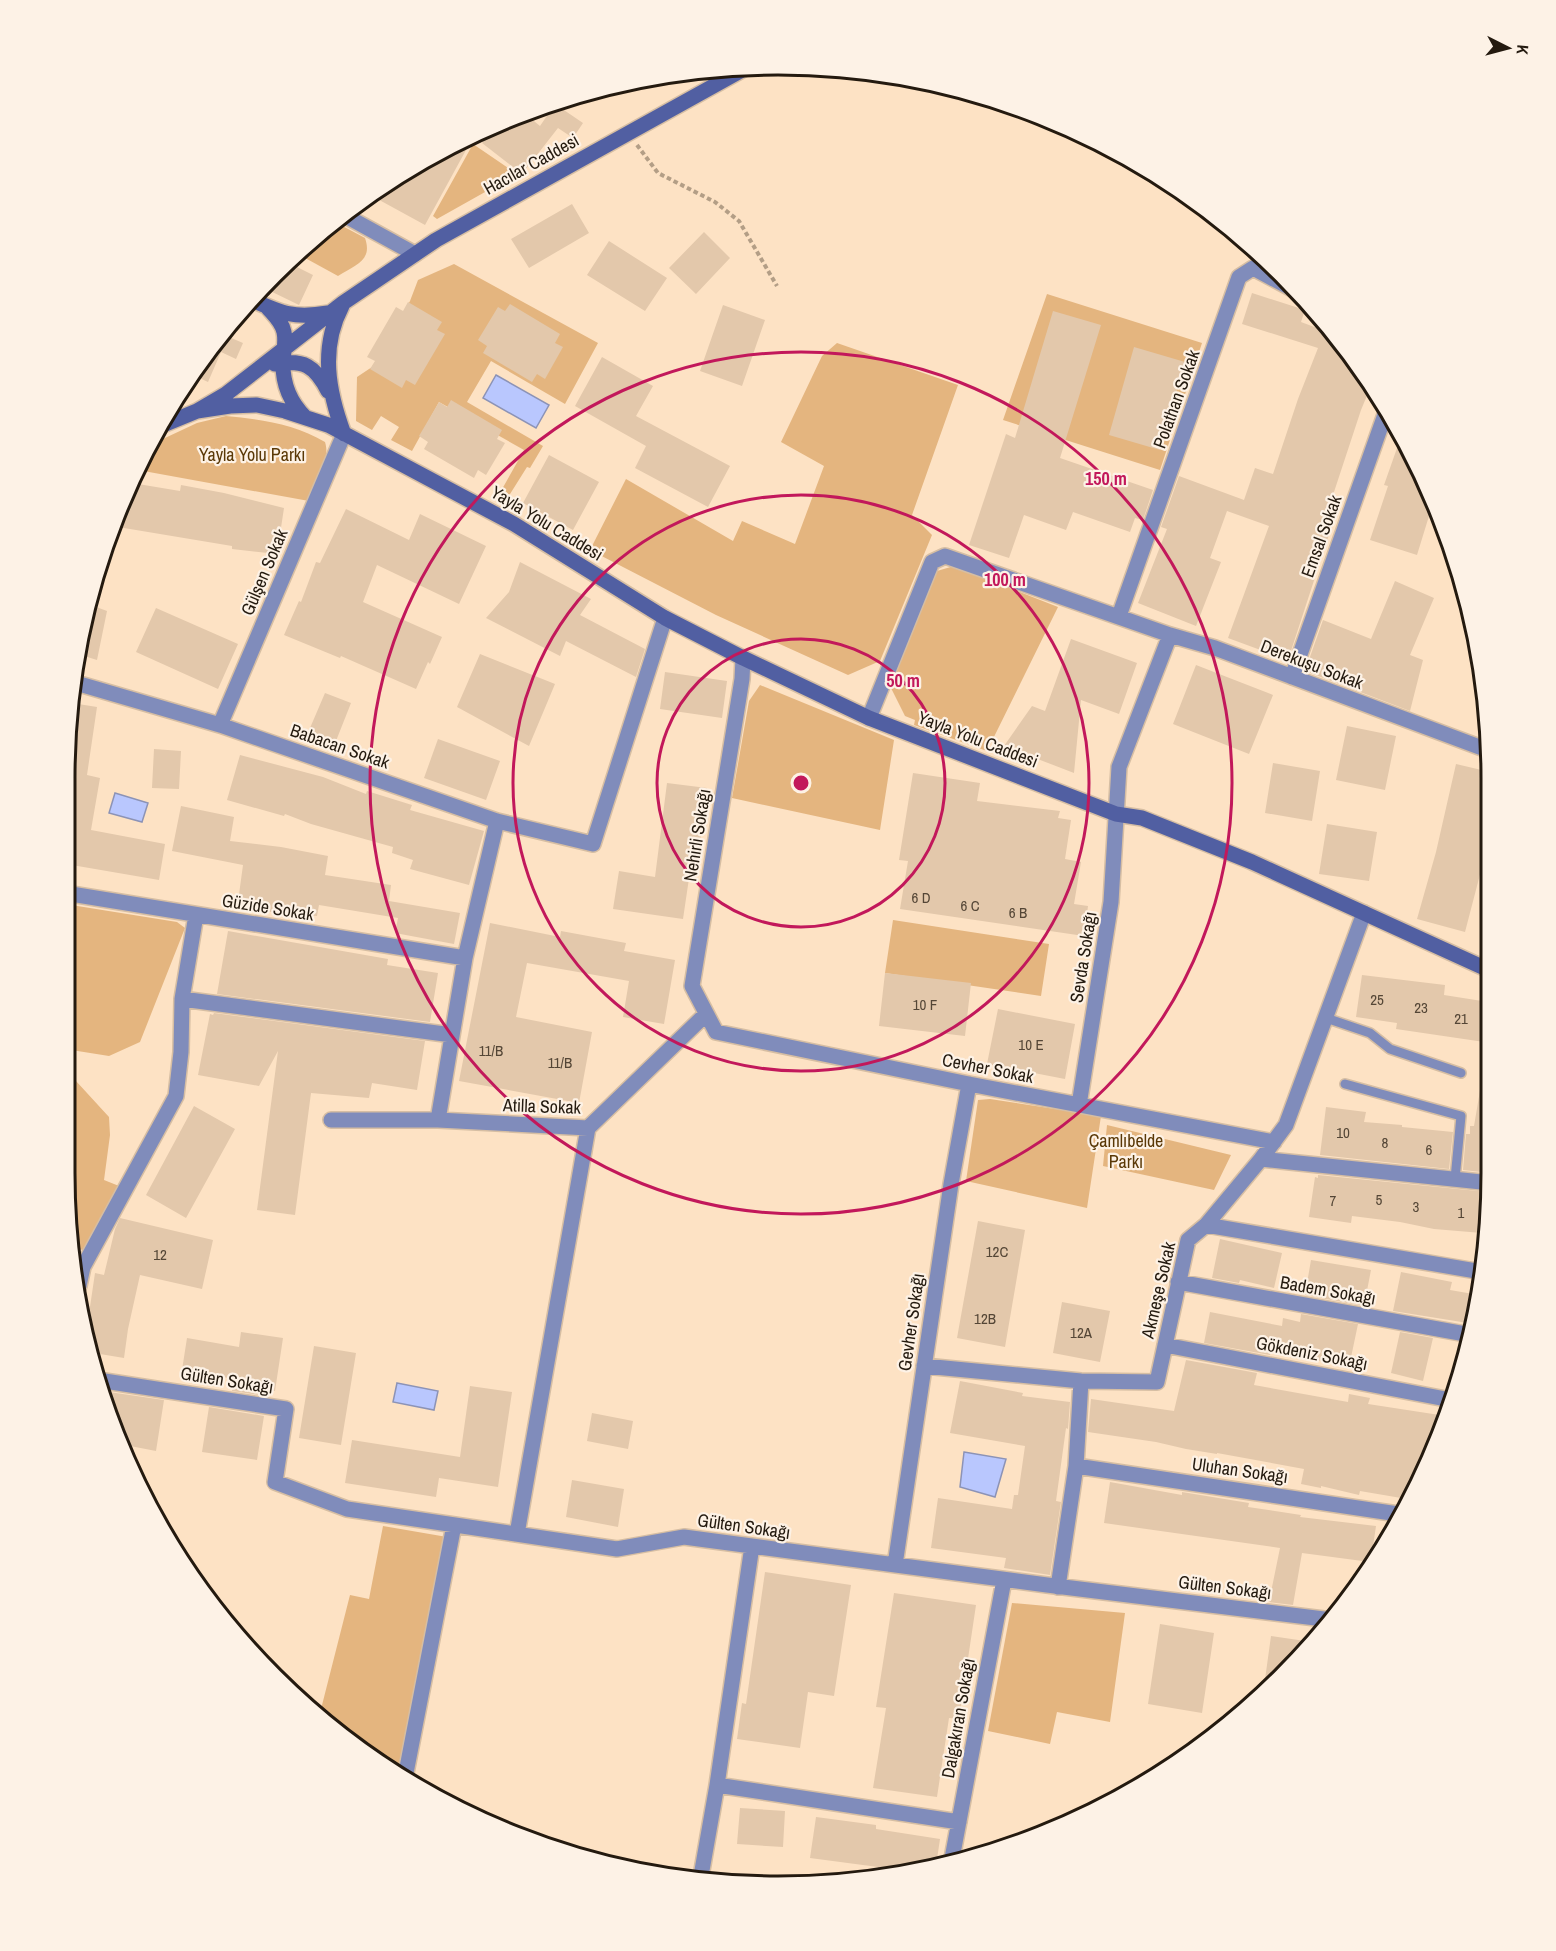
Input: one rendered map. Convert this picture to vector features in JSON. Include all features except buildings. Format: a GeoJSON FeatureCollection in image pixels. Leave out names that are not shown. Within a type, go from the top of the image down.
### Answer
{"type":"FeatureCollection","features":[{"type":"Feature","properties":{"kind":"street","name":"Hacılar Caddesi"},"geometry":{"type":"LineString","coordinates":[[197,411],[226,394],[260,369],[284,356],[330,313],[415,254],[729,77]]}},
{"type":"Feature","properties":{"kind":"street"},"geometry":{"type":"LineString","coordinates":[[351,219],[415,254]]}},
{"type":"Feature","properties":{"kind":"street","name":"Polathan Sokak"},"geometry":{"type":"LineString","coordinates":[[1119,616],[1239,277],[1253,268],[1272,278]]}},
{"type":"Feature","properties":{"kind":"street"},"geometry":{"type":"LineString","coordinates":[[332,399],[329,355],[336,318],[344,303]]}},
{"type":"Feature","properties":{"kind":"street"},"geometry":{"type":"LineString","coordinates":[[259,304],[294,316],[307,317],[330,313]]}},
{"type":"Feature","properties":{"kind":"street"},"geometry":{"type":"LineString","coordinates":[[268,308],[280,321],[284,330],[287,391],[305,417]]}},
{"type":"Feature","properties":{"kind":"street"},"geometry":{"type":"LineString","coordinates":[[284,356],[311,368],[318,374],[332,399],[344,434]]}},
{"type":"Feature","properties":{"kind":"street","name":"Yayla Yolu Caddesi"},"geometry":{"type":"LineString","coordinates":[[197,411],[257,405],[305,417],[344,434],[514,524],[665,618],[869,718],[1116,814],[1142,818],[1252,862],[1364,913],[1481,962]]}},
{"type":"Feature","properties":{"kind":"street"},"geometry":{"type":"LineString","coordinates":[[172,421],[197,411]]}},
{"type":"Feature","properties":{"kind":"street","name":"Emsal Sokak"},"geometry":{"type":"LineString","coordinates":[[1292,677],[1383,420]]}},
{"type":"Feature","properties":{"kind":"street","name":"Gülşen Sokak"},"geometry":{"type":"LineString","coordinates":[[220,725],[344,434]]}},
{"type":"Feature","properties":{"kind":"street","name":"Derekuşu Sokak"},"geometry":{"type":"LineString","coordinates":[[869,718],[932,562],[945,556],[1215,648],[1480,747]]}},
{"type":"Feature","properties":{"kind":"street","name":"Babacan Sokak"},"geometry":{"type":"LineString","coordinates":[[81,685],[220,725],[497,821],[593,844],[665,618]]}},
{"type":"Feature","properties":{"kind":"street","name":"Sevda Sokağı"},"geometry":{"type":"LineString","coordinates":[[1079,1105],[1111,902],[1119,767],[1170,634]]}},
{"type":"Feature","properties":{"kind":"street","name":"Nehirli Sokağı"},"geometry":{"type":"LineString","coordinates":[[706,1014],[692,986],[742,680],[743,658]]}},
{"type":"Feature","properties":{"kind":"street"},"geometry":{"type":"LineString","coordinates":[[438,1120],[465,958],[497,821]]}},
{"type":"Feature","properties":{"kind":"street","name":"Güzide Sokak"},"geometry":{"type":"LineString","coordinates":[[75,895],[465,958]]}},
{"type":"Feature","properties":{"kind":"street","name":"Akmeşe Sokak"},"geometry":{"type":"LineString","coordinates":[[924,1366],[1081,1381],[1157,1382],[1188,1240],[1206,1225],[1286,1125],[1364,913]]}},
{"type":"Feature","properties":{"kind":"street"},"geometry":{"type":"LineString","coordinates":[[81,1264],[176,1096],[182,1052],[182,999],[196,915]]}},
{"type":"Feature","properties":{"kind":"street"},"geometry":{"type":"LineString","coordinates":[[182,999],[452,1035]]}},
{"type":"Feature","properties":{"kind":"street","name":"Cevher Sokak"},"geometry":{"type":"LineString","coordinates":[[706,1014],[716,1032],[969,1084],[1274,1142]]}},
{"type":"Feature","properties":{"kind":"street","name":"Atilla Sokak"},"geometry":{"type":"LineString","coordinates":[[332,1120],[438,1120],[588,1128],[706,1014]]}},
{"type":"Feature","properties":{"kind":"street","name":"Gevher Sokağı"},"geometry":{"type":"LineString","coordinates":[[895,1565],[951,1184],[969,1084]]}},
{"type":"Feature","properties":{"kind":"street"},"geometry":{"type":"LineString","coordinates":[[517,1534],[588,1128]]}},
{"type":"Feature","properties":{"kind":"street"},"geometry":{"type":"LineString","coordinates":[[1261,1159],[1481,1182]]}},
{"type":"Feature","properties":{"kind":"street"},"geometry":{"type":"LineString","coordinates":[[1206,1225],[1474,1271]]}},
{"type":"Feature","properties":{"kind":"street","name":"Badem Sokağı"},"geometry":{"type":"LineString","coordinates":[[1178,1282],[1462,1333]]}},
{"type":"Feature","properties":{"kind":"street","name":"Gökdeniz Sokağı"},"geometry":{"type":"LineString","coordinates":[[1165,1345],[1444,1399]]}},
{"type":"Feature","properties":{"kind":"street","name":"Gülten Sokağı"},"geometry":{"type":"LineString","coordinates":[[107,1381],[286,1409],[275,1482],[347,1509],[617,1549],[684,1537],[1058,1587],[1322,1619]]}},
{"type":"Feature","properties":{"kind":"street"},"geometry":{"type":"LineString","coordinates":[[1058,1587],[1076,1466],[1081,1381]]}},
{"type":"Feature","properties":{"kind":"street","name":"Uluhan Sokağı"},"geometry":{"type":"LineString","coordinates":[[1076,1466],[1393,1513]]}},
{"type":"Feature","properties":{"kind":"street"},"geometry":{"type":"LineString","coordinates":[[407,1770],[454,1525]]}},
{"type":"Feature","properties":{"kind":"street"},"geometry":{"type":"LineString","coordinates":[[702,1871],[717,1785],[752,1546]]}},
{"type":"Feature","properties":{"kind":"street","name":"Dalgakıran Sokağı"},"geometry":{"type":"LineString","coordinates":[[953,1854],[1004,1580]]}},
{"type":"Feature","properties":{"kind":"street"},"geometry":{"type":"LineString","coordinates":[[717,1785],[959,1822]]}},
{"type":"Feature","properties":{"kind":"lane"},"geometry":{"type":"LineString","coordinates":[[1326,1018],[1370,1034],[1390,1049],[1461,1073]]}},
{"type":"Feature","properties":{"kind":"lane"},"geometry":{"type":"LineString","coordinates":[[1345,1084],[1461,1116],[1455,1179]]}},
{"type":"Feature","properties":{"kind":"path"},"geometry":{"type":"LineString","coordinates":[[628,132],[658,173],[715,202],[739,221],[777,286]]}},
{"type":"Feature","properties":{"kind":"green space"},"geometry":{"type":"Polygon","coordinates":[[[473,145],[517,174],[437,219],[433,216],[473,145]]]}},
{"type":"Feature","properties":{"kind":"green space"},"geometry":{"type":"Polygon","coordinates":[[[343,226],[365,238],[367,252],[361,262],[338,276],[305,258],[343,226]]]}},
{"type":"Feature","properties":{"kind":"green space"},"geometry":{"type":"Polygon","coordinates":[[[454,264],[598,343],[565,404],[491,361],[467,402],[543,446],[505,502],[497,498],[524,450],[439,402],[412,451],[391,440],[399,427],[381,416],[372,430],[356,421],[357,377],[372,367],[410,301],[418,280],[454,264]]]}},
{"type":"Feature","properties":{"kind":"green space"},"geometry":{"type":"Polygon","coordinates":[[[1047,294],[1202,343],[1160,470],[1003,420],[1047,294]]]}},
{"type":"Feature","properties":{"kind":"green space"},"geometry":{"type":"Polygon","coordinates":[[[837,343],[958,385],[912,515],[932,535],[880,661],[848,675],[716,615],[590,550],[626,479],[733,541],[742,521],[795,544],[824,466],[781,442],[822,356],[837,343]]]}},
{"type":"Feature","properties":{"kind":"green space","name":"Yayla Yolu Parkı"},"geometry":{"type":"Polygon","coordinates":[[[226,416],[252,419],[277,423],[325,442],[324,464],[309,501],[145,471],[162,439],[197,423],[226,416]]]}},
{"type":"Feature","properties":{"kind":"green space"},"geometry":{"type":"Polygon","coordinates":[[[954,566],[1058,607],[987,751],[914,725],[915,720],[905,716],[890,686],[937,571],[954,566]]]}},
{"type":"Feature","properties":{"kind":"green space"},"geometry":{"type":"Polygon","coordinates":[[[760,685],[894,740],[880,830],[732,798],[749,701],[760,685]]]}},
{"type":"Feature","properties":{"kind":"green space"},"geometry":{"type":"Polygon","coordinates":[[[75,906],[177,922],[185,928],[140,1042],[109,1056],[75,1051],[75,906]]]}},
{"type":"Feature","properties":{"kind":"green space"},"geometry":{"type":"Polygon","coordinates":[[[893,920],[1049,944],[1041,996],[885,973],[893,920]]]}},
{"type":"Feature","properties":{"kind":"green space"},"geometry":{"type":"Polygon","coordinates":[[[75,1080],[109,1117],[110,1135],[104,1180],[119,1186],[83,1250],[80,1249],[77,1219],[75,1080]]]}},
{"type":"Feature","properties":{"kind":"green space"},"geometry":{"type":"Polygon","coordinates":[[[990,1099],[1101,1116],[1087,1208],[966,1181],[978,1100],[990,1099]]]}},
{"type":"Feature","properties":{"kind":"green space","name":"Çamlıbelde Parkı"},"geometry":{"type":"Polygon","coordinates":[[[1107,1125],[1231,1155],[1214,1190],[1103,1166],[1107,1125]]]}},
{"type":"Feature","properties":{"kind":"green space"},"geometry":{"type":"Polygon","coordinates":[[[383,1526],[447,1537],[402,1767],[321,1708],[350,1595],[369,1599],[383,1526]]]}},
{"type":"Feature","properties":{"kind":"green space"},"geometry":{"type":"Polygon","coordinates":[[[1012,1603],[1125,1613],[1110,1722],[1057,1712],[1050,1744],[988,1731],[1012,1603]]]}},
{"type":"Feature","properties":{"kind":"water"},"geometry":{"type":"Polygon","coordinates":[[[496,375],[549,405],[536,428],[483,398],[496,375]]]}},
{"type":"Feature","properties":{"kind":"water"},"geometry":{"type":"Polygon","coordinates":[[[115,793],[148,803],[142,822],[109,813],[115,793]]]}},
{"type":"Feature","properties":{"kind":"water"},"geometry":{"type":"Polygon","coordinates":[[[397,1383],[438,1391],[434,1410],[393,1402],[397,1383]]]}},
{"type":"Feature","properties":{"kind":"water"},"geometry":{"type":"Polygon","coordinates":[[[964,1452],[1006,1459],[995,1497],[960,1487],[964,1452]]]}}]}
